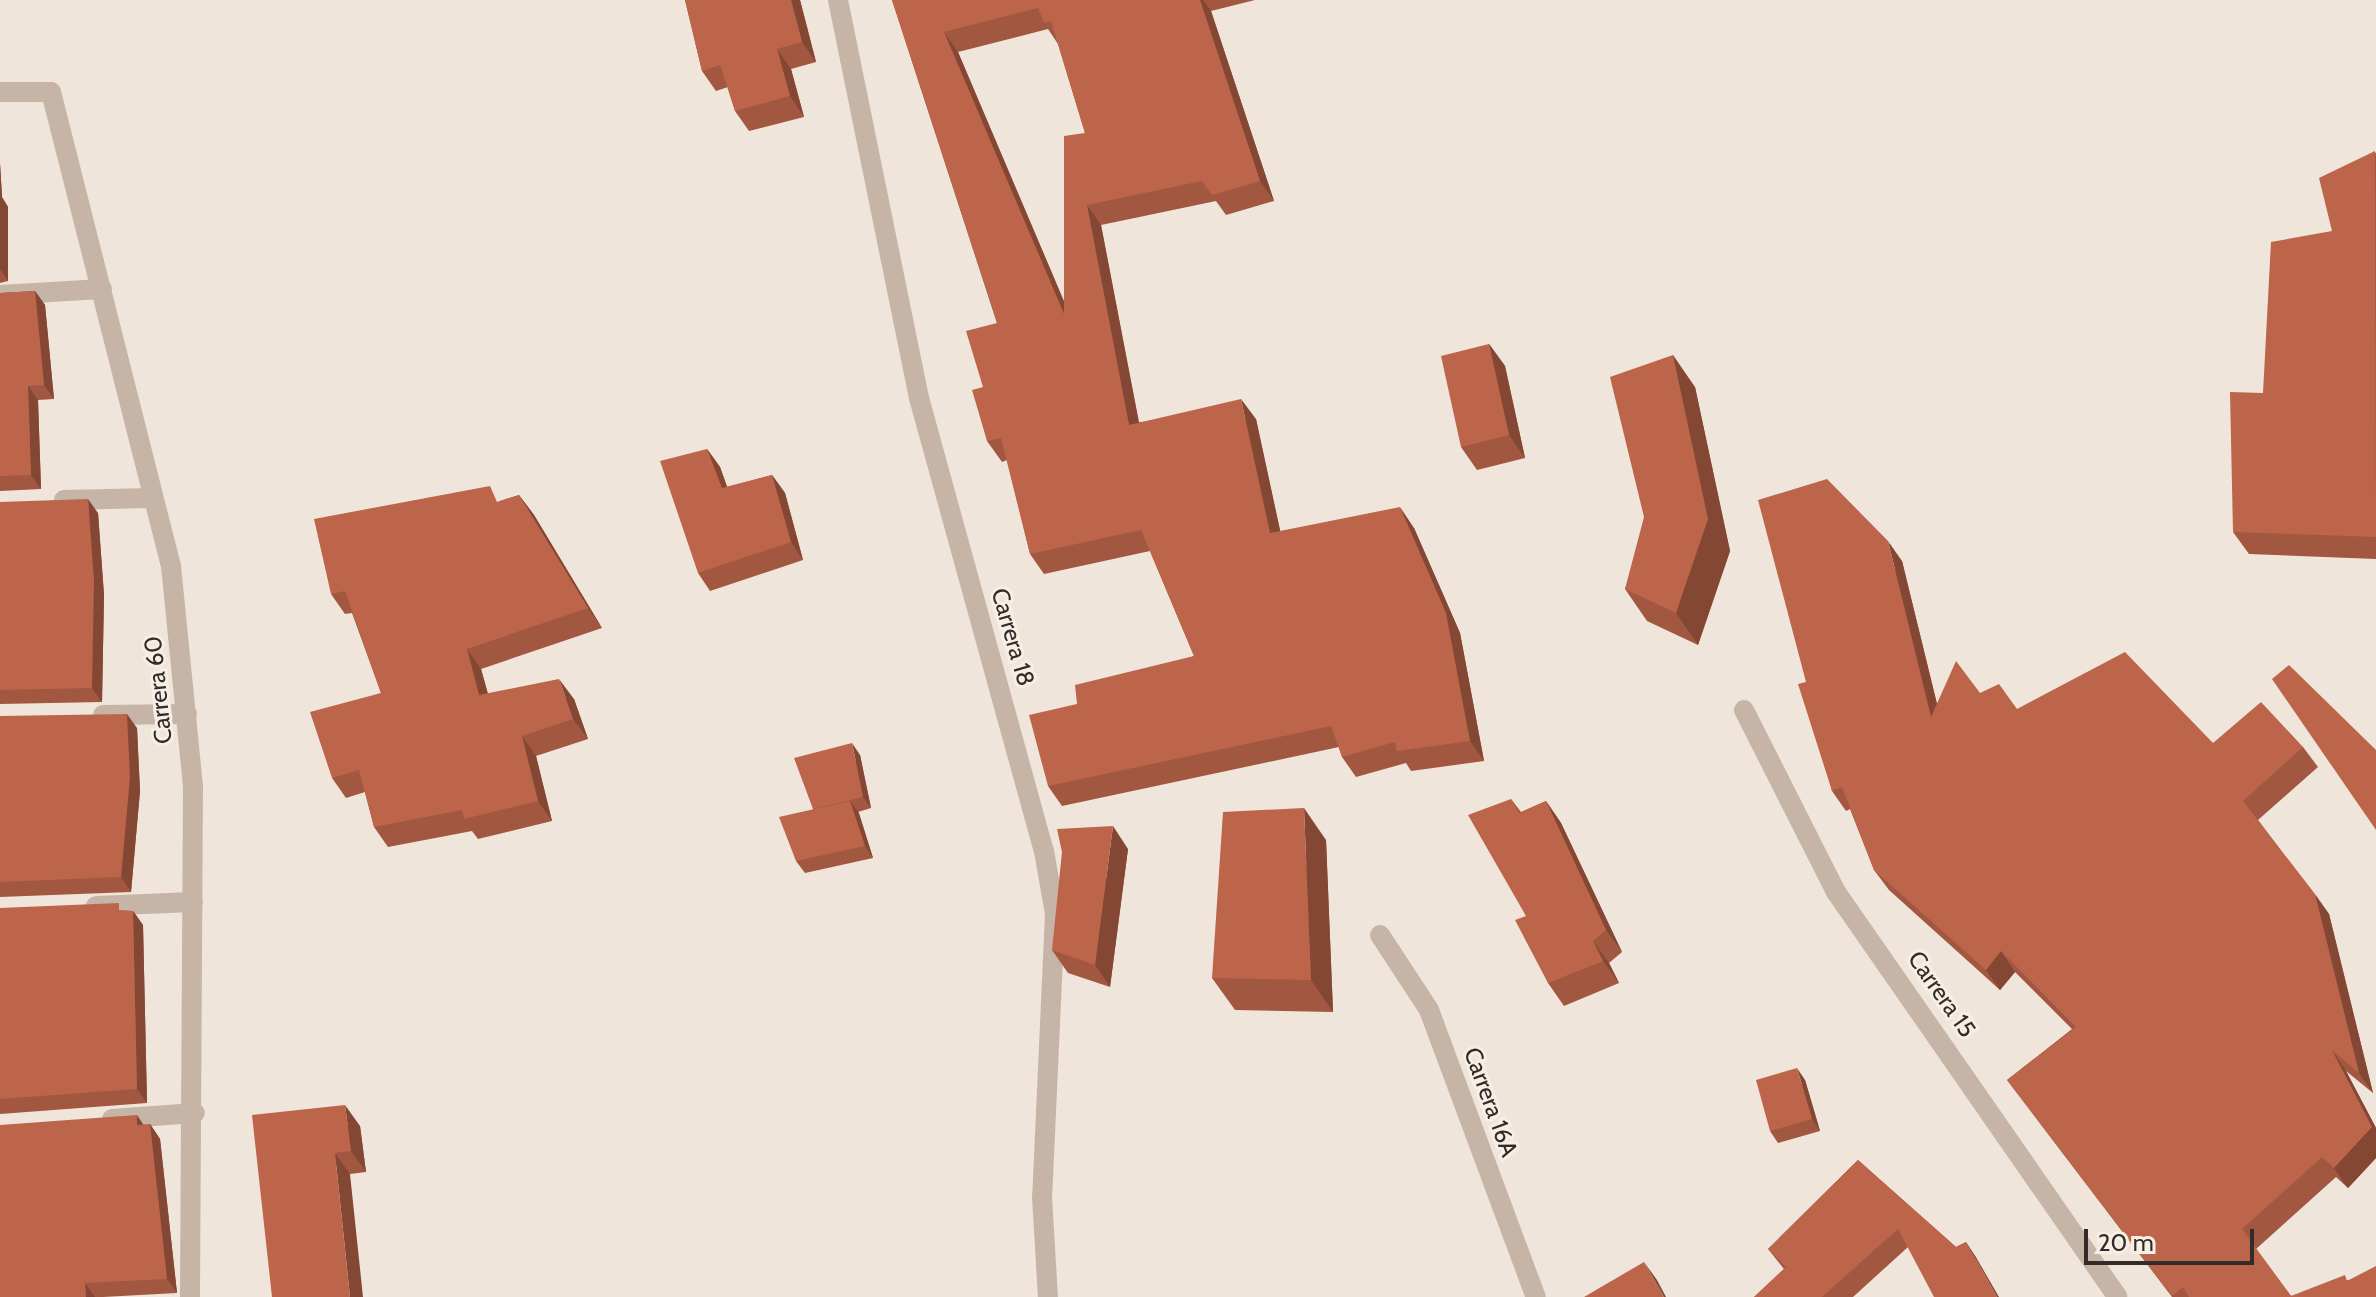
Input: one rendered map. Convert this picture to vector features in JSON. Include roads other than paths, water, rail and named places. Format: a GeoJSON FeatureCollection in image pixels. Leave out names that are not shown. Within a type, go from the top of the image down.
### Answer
{"type":"FeatureCollection","features":[{"type":"Feature","properties":{"kind":"street","name":"Carrera 18"},"geometry":{"type":"LineString","coordinates":[[838,0],[919,398],[1055,914],[1042,1197],[1048,1297]]}},
{"type":"Feature","properties":{"kind":"street","name":"Carrera 60"},"geometry":{"type":"LineString","coordinates":[[0,92],[51,92],[171,566],[187,714],[193,902],[195,1113],[190,1297]]}},
{"type":"Feature","properties":{"kind":"street"},"geometry":{"type":"LineString","coordinates":[[0,295],[102,289]]}},
{"type":"Feature","properties":{"kind":"street"},"geometry":{"type":"LineString","coordinates":[[40,501],[152,498]]}},
{"type":"Feature","properties":{"kind":"street","name":"Carrera 15"},"geometry":{"type":"LineString","coordinates":[[1744,710],[1836,892],[2117,1297]]}},
{"type":"Feature","properties":{"kind":"street"},"geometry":{"type":"LineString","coordinates":[[78,716],[187,714]]}},
{"type":"Feature","properties":{"kind":"street"},"geometry":{"type":"LineString","coordinates":[[74,907],[193,902]]}},
{"type":"Feature","properties":{"kind":"street","name":"Carrera 16A"},"geometry":{"type":"LineString","coordinates":[[1380,935],[1429,1010],[1536,1297]]}},
{"type":"Feature","properties":{"kind":"street"},"geometry":{"type":"LineString","coordinates":[[90,1121],[195,1113]]}}]}
